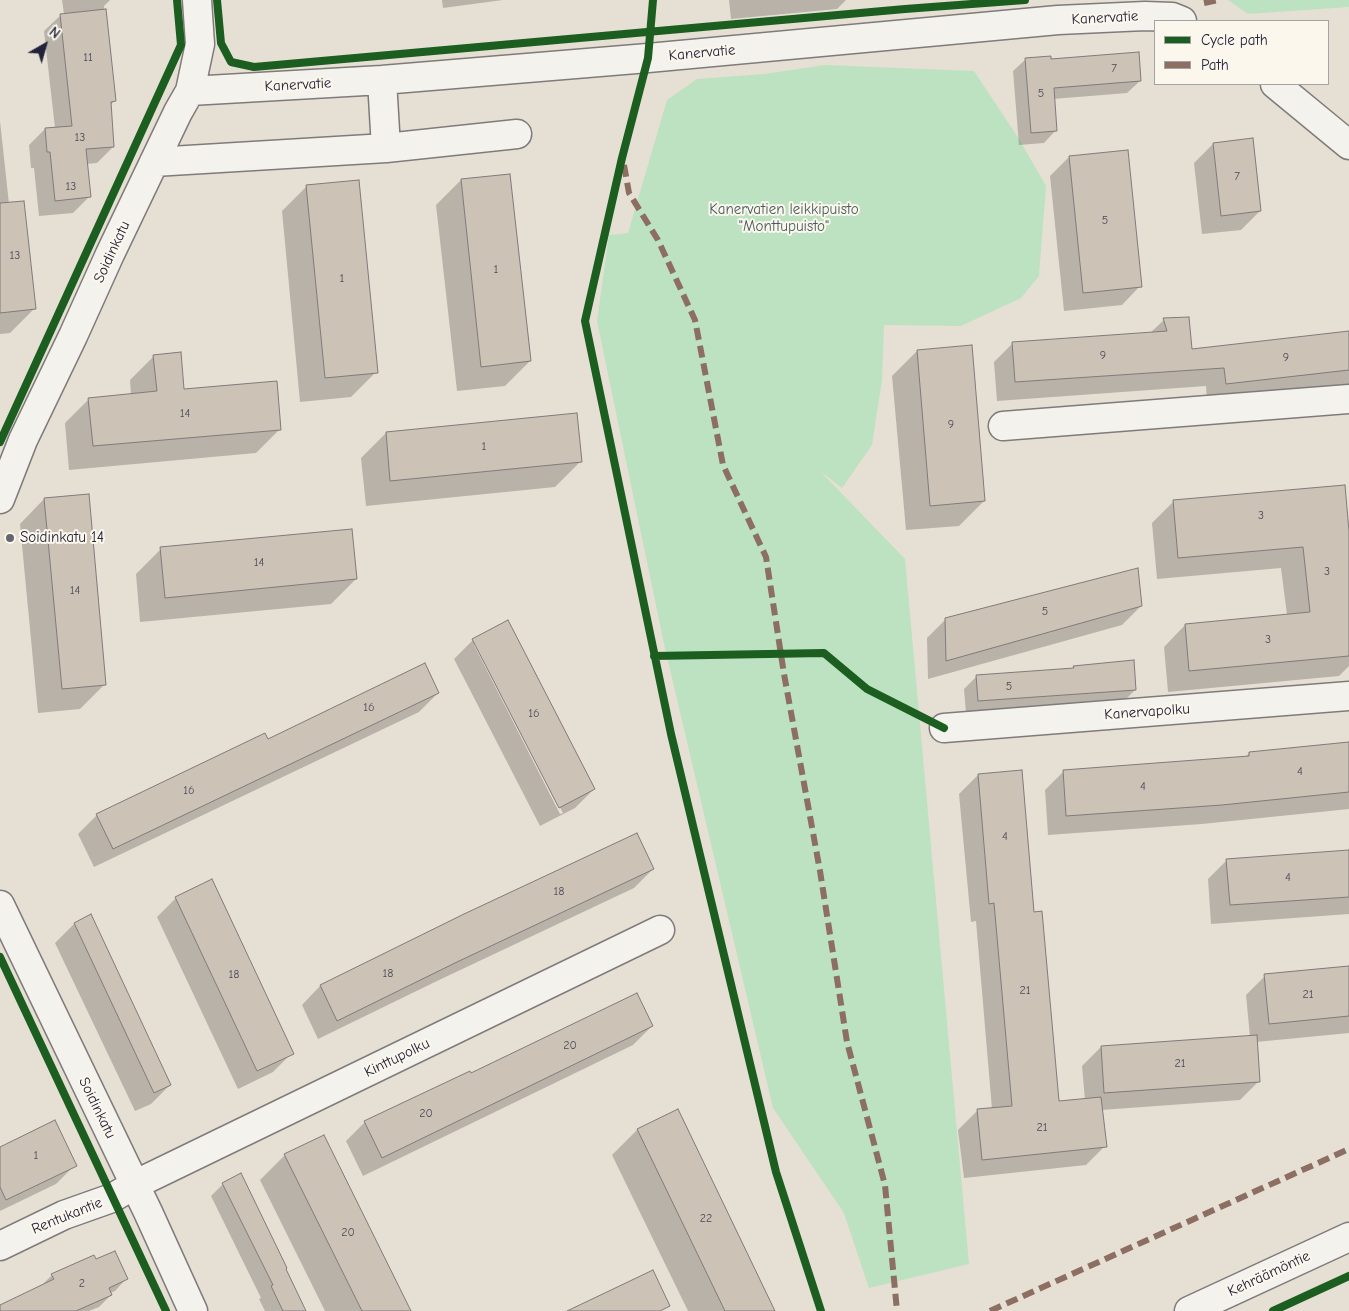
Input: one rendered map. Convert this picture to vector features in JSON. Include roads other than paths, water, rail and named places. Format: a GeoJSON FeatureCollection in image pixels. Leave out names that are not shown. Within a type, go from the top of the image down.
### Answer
{"type":"FeatureCollection","features":[{"type":"Feature","properties":{"kind":"street","name":"Soidinkatu"},"geometry":{"type":"LineString","coordinates":[[0,499],[6,467],[23,440],[154,162],[190,91],[200,44],[196,0]]}},
{"type":"Feature","properties":{"kind":"street","name":"Kanervatie"},"geometry":{"type":"LineString","coordinates":[[190,91],[382,80],[648,58],[1058,20],[1145,16],[1172,17],[1180,20]]}},
{"type":"Feature","properties":{"kind":"street"},"geometry":{"type":"LineString","coordinates":[[382,80],[386,148]]}},
{"type":"Feature","properties":{"kind":"street"},"geometry":{"type":"LineString","coordinates":[[1276,85],[1349,146]]}},
{"type":"Feature","properties":{"kind":"street"},"geometry":{"type":"LineString","coordinates":[[154,162],[386,148],[517,134]]}},
{"type":"Feature","properties":{"kind":"street"},"geometry":{"type":"LineString","coordinates":[[1003,426],[1349,399]]}},
{"type":"Feature","properties":{"kind":"street","name":"Kanervapolku"},"geometry":{"type":"LineString","coordinates":[[944,728],[1349,696]]}},
{"type":"Feature","properties":{"kind":"street","name":"Soidinkatu"},"geometry":{"type":"LineString","coordinates":[[0,905],[148,1212],[193,1311]]}},
{"type":"Feature","properties":{"kind":"street","name":"Kinttupolku"},"geometry":{"type":"LineString","coordinates":[[134,1185],[660,930]]}},
{"type":"Feature","properties":{"kind":"street","name":"Rentukantie"},"geometry":{"type":"LineString","coordinates":[[0,1246],[64,1215],[112,1198],[134,1185]]}},
{"type":"Feature","properties":{"kind":"street","name":"Kehräämöntie"},"geometry":{"type":"LineString","coordinates":[[1190,1311],[1349,1237]]}},
{"type":"Feature","properties":{"kind":"place","name":"Soidinkatu 14"},"geometry":{"type":"Point","coordinates":[10,538]}},
{"type":"Feature","properties":{"kind":"park label","name":"Kanervatien leikkipuisto \"Monttupuisto\""},"geometry":{"type":"Point","coordinates":[784,218]}}]}
